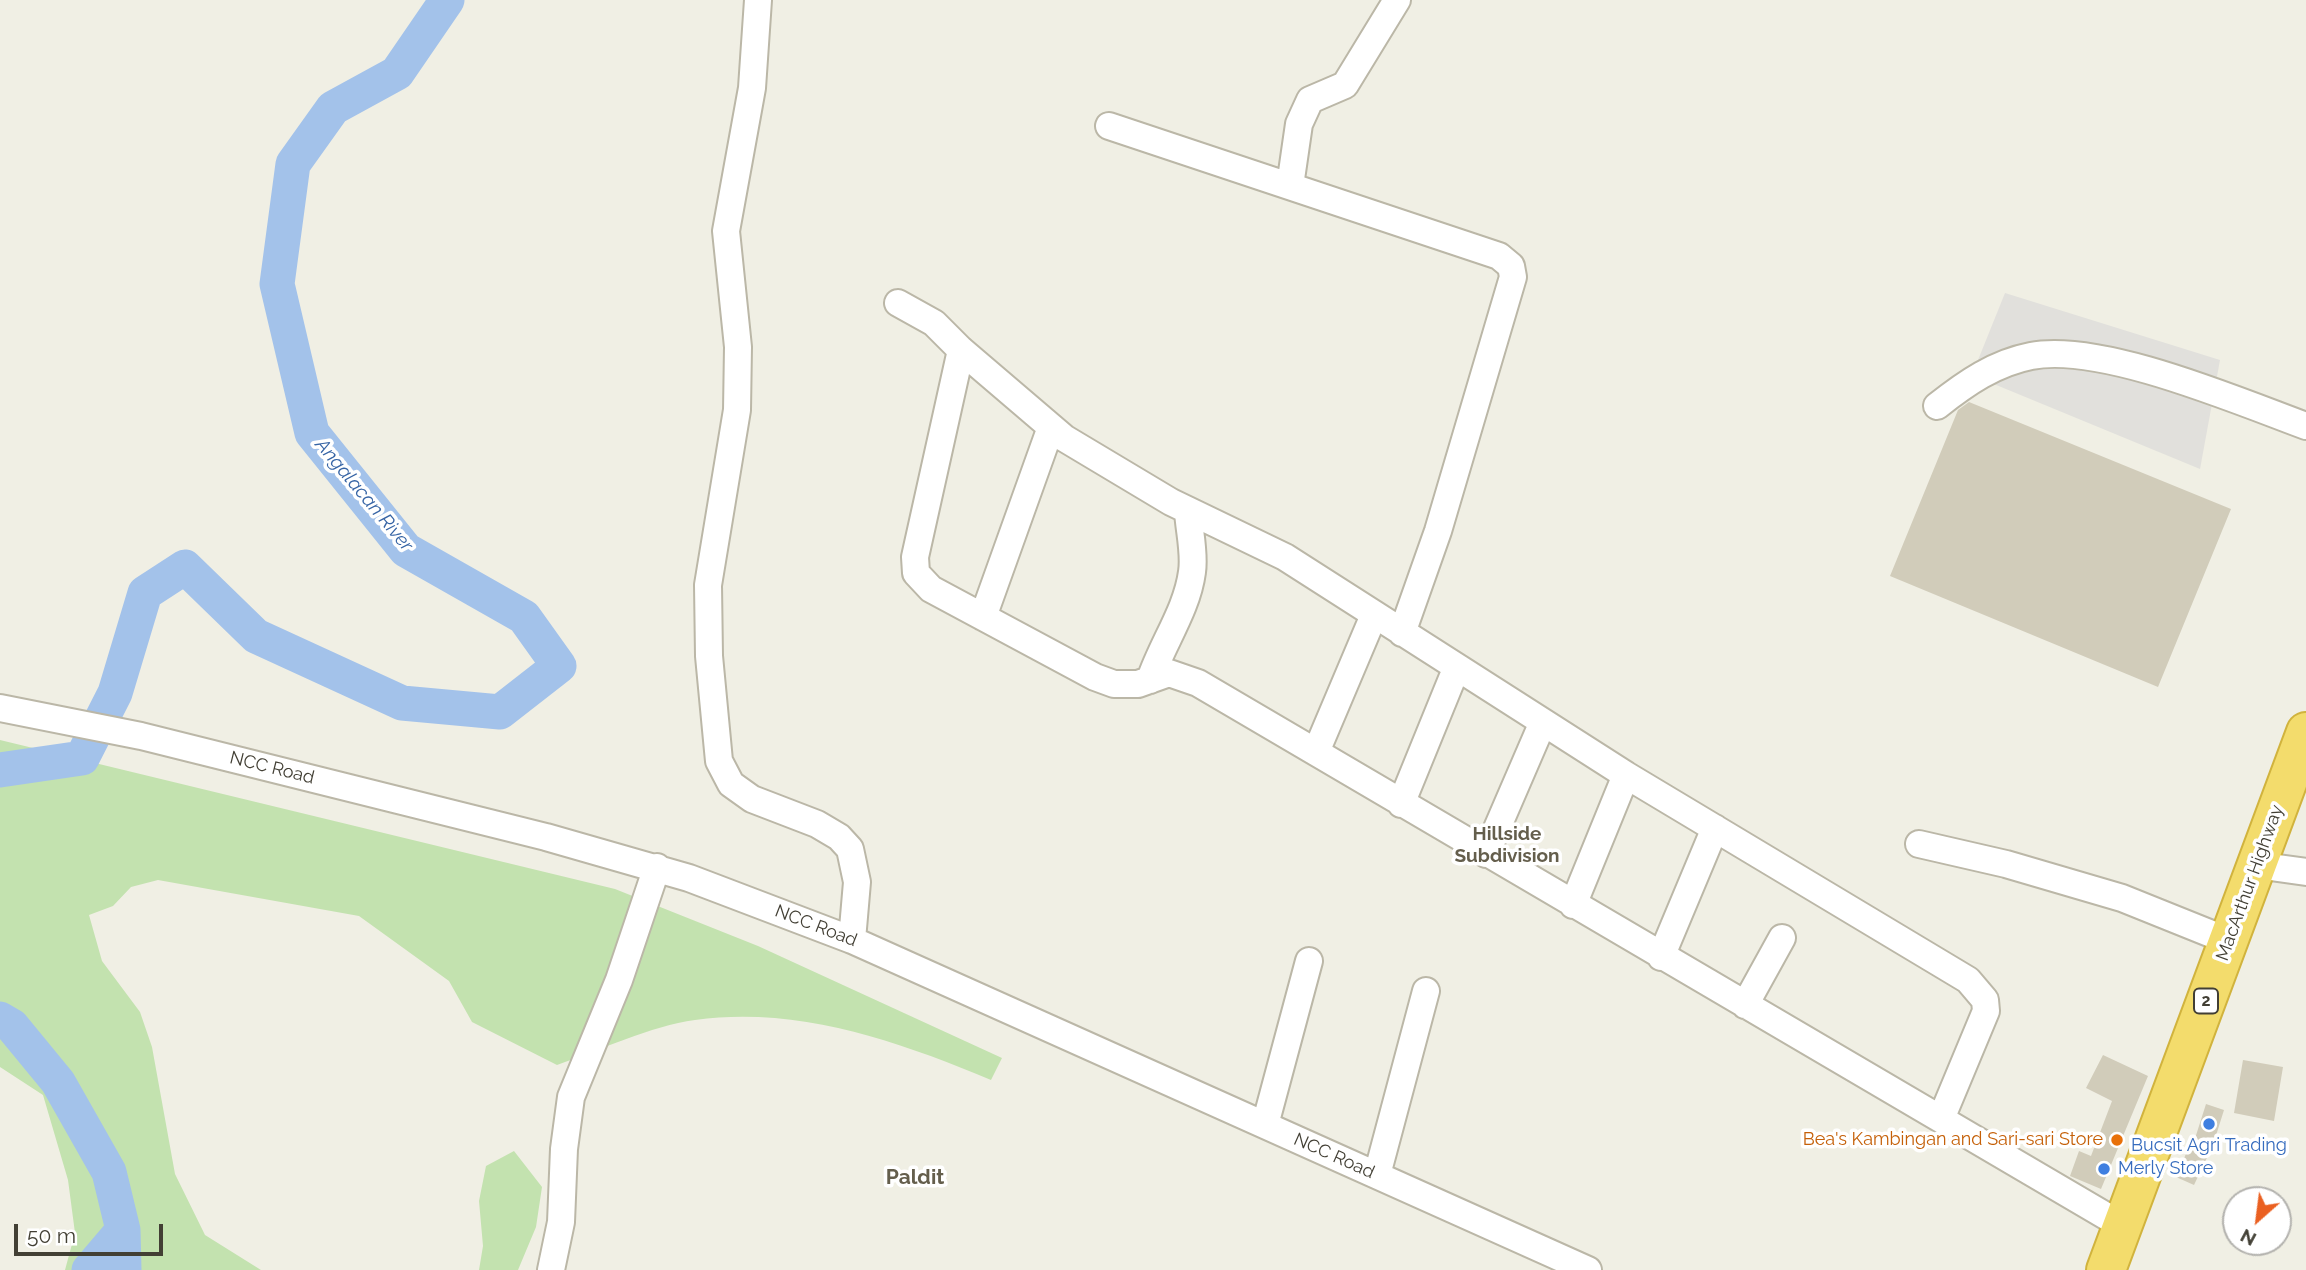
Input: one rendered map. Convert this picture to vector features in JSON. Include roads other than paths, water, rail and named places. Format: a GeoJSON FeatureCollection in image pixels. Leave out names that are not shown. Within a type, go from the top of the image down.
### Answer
{"type":"FeatureCollection","features":[{"type":"Feature","properties":{"kind":"highway","name":"MacArthur Highway"},"geometry":{"type":"LineString","coordinates":[[2106,1270],[2306,732]]}},
{"type":"Feature","properties":{"kind":"street"},"geometry":{"type":"LineString","coordinates":[[758,0],[752,88],[726,231],[738,347],[737,410],[708,585],[709,656],[719,761],[731,784],[752,799],[817,824],[839,837],[850,849],[857,881],[852,940]]}},
{"type":"Feature","properties":{"kind":"street"},"geometry":{"type":"LineString","coordinates":[[1290,186],[1299,124],[1310,100],[1345,85],[1397,0]]}},
{"type":"Feature","properties":{"kind":"street"},"geometry":{"type":"LineString","coordinates":[[1109,126],[1499,256],[1511,266],[1513,277],[1438,531],[1402,633]]}},
{"type":"Feature","properties":{"kind":"street"},"geometry":{"type":"LineString","coordinates":[[898,303],[934,323],[961,350],[1051,427],[1093,457],[1188,511],[1285,557],[1626,775],[1980,991],[1985,1000],[1984,1020],[1941,1119]]}},
{"type":"Feature","properties":{"kind":"street"},"geometry":{"type":"LineString","coordinates":[[961,350],[919,530],[915,573],[931,589],[1095,677],[1114,684],[1138,684],[1169,673],[1182,676],[1252,713],[1486,855],[2123,1226]]}},
{"type":"Feature","properties":{"kind":"street"},"geometry":{"type":"LineString","coordinates":[[1937,406],[1965,384],[2007,362],[2035,355],[2082,356],[2138,367],[2306,426]]}},
{"type":"Feature","properties":{"kind":"street"},"geometry":{"type":"LineString","coordinates":[[983,617],[1051,427]]}},
{"type":"Feature","properties":{"kind":"street"},"geometry":{"type":"LineString","coordinates":[[1150,680],[1160,651],[1185,603],[1193,570],[1188,511]]}},
{"type":"Feature","properties":{"kind":"street"},"geometry":{"type":"LineString","coordinates":[[1316,752],[1374,615]]}},
{"type":"Feature","properties":{"kind":"street"},"geometry":{"type":"LineString","coordinates":[[1401,804],[1456,668]]}},
{"type":"Feature","properties":{"kind":"street","name":"NCC Road"},"geometry":{"type":"LineString","coordinates":[[10,710],[141,736],[657,867],[852,940],[1588,1270]]}},
{"type":"Feature","properties":{"kind":"street"},"geometry":{"type":"LineString","coordinates":[[1486,855],[1543,722]]}},
{"type":"Feature","properties":{"kind":"street"},"geometry":{"type":"LineString","coordinates":[[1573,905],[1626,775]]}},
{"type":"Feature","properties":{"kind":"street"},"geometry":{"type":"LineString","coordinates":[[1661,957],[1715,828]]}},
{"type":"Feature","properties":{"kind":"street"},"geometry":{"type":"LineString","coordinates":[[1919,844],[2006,864],[2122,898],[2228,941]]}},
{"type":"Feature","properties":{"kind":"street"},"geometry":{"type":"LineString","coordinates":[[2256,865],[2306,872]]}},
{"type":"Feature","properties":{"kind":"street"},"geometry":{"type":"LineString","coordinates":[[551,1270],[561,1222],[563,1162],[571,1097],[619,980],[657,867]]}},
{"type":"Feature","properties":{"kind":"street"},"geometry":{"type":"LineString","coordinates":[[1745,1005],[1782,938]]}},
{"type":"Feature","properties":{"kind":"street"},"geometry":{"type":"LineString","coordinates":[[1265,1125],[1309,961]]}},
{"type":"Feature","properties":{"kind":"street"},"geometry":{"type":"LineString","coordinates":[[1377,1175],[1426,991]]}},
{"type":"Feature","properties":{"kind":"waterway","name":"Angalacan River"},"geometry":{"type":"LineString","coordinates":[[0,770],[82,758],[115,693],[145,593],[185,567],[256,636],[402,703],[500,712],[559,666],[524,617],[406,550],[312,433],[277,284],[293,164],[333,108],[397,73],[447,0]]}},
{"type":"Feature","properties":{"kind":"waterway","name":"Angalacan River"},"geometry":{"type":"LineString","coordinates":[[0,1019],[12,1026],[58,1082],[109,1172],[123,1230],[124,1270]]}},
{"type":"Feature","properties":{"kind":"waterway"},"geometry":{"type":"LineString","coordinates":[[89,1270],[123,1230]]}},
{"type":"Feature","properties":{"kind":"place","name":"Bucsit Agri Trading"},"geometry":{"type":"Point","coordinates":[2209,1124]}},
{"type":"Feature","properties":{"kind":"place","name":"Bea's Kambingan and Sari-sari Store"},"geometry":{"type":"Point","coordinates":[2117,1140]}},
{"type":"Feature","properties":{"kind":"place","name":"Merly Store"},"geometry":{"type":"Point","coordinates":[2104,1169]}},
{"type":"Feature","properties":{"kind":"district","name":"Hillside Subdivision"},"geometry":{"type":"Point","coordinates":[1507,845]}},
{"type":"Feature","properties":{"kind":"district","name":"Paldit"},"geometry":{"type":"Point","coordinates":[915,1178]}}]}
